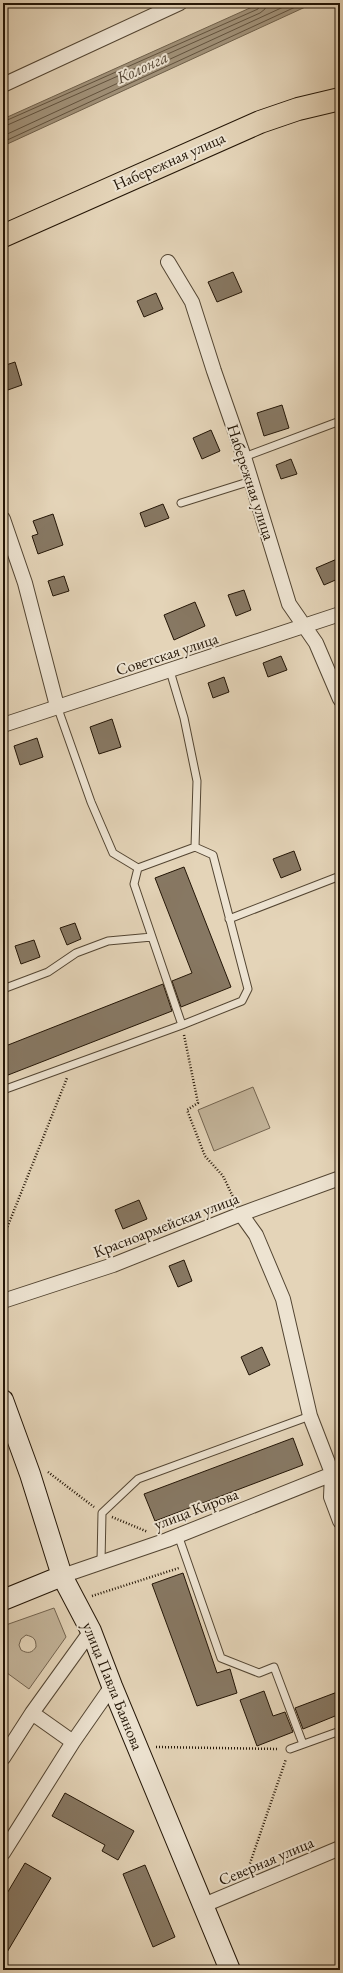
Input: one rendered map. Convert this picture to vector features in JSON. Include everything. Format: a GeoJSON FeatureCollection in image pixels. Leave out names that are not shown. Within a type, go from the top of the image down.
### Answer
{"type":"FeatureCollection","features":[{"type":"Feature","properties":{"kind":"highway","name":"Набережная улица"},"geometry":{"type":"LineString","coordinates":[[3,236],[253,125],[298,109],[340,100]]}},
{"type":"Feature","properties":{"kind":"street"},"geometry":{"type":"LineString","coordinates":[[3,85],[180,3]]}},
{"type":"Feature","properties":{"kind":"street","name":"Набережная улица"},"geometry":{"type":"LineString","coordinates":[[168,262],[192,302],[244,457],[289,604],[316,643],[340,699]]}},
{"type":"Feature","properties":{"kind":"street"},"geometry":{"type":"LineString","coordinates":[[3,519],[25,583],[57,706]]}},
{"type":"Feature","properties":{"kind":"street","name":"Советская улица"},"geometry":{"type":"LineString","coordinates":[[3,724],[305,627],[340,614]]}},
{"type":"Feature","properties":{"kind":"street","name":"Красноармейская улица"},"geometry":{"type":"LineString","coordinates":[[3,1301],[113,1265],[241,1214],[340,1178]]}},
{"type":"Feature","properties":{"kind":"street"},"geometry":{"type":"LineString","coordinates":[[241,1214],[256,1235],[283,1299],[310,1416],[336,1472],[331,1497],[340,1521]]}},
{"type":"Feature","properties":{"kind":"street","name":"улица Павла Баянова"},"geometry":{"type":"LineString","coordinates":[[3,1400],[30,1474],[62,1576],[91,1631],[112,1686],[230,1970]]}},
{"type":"Feature","properties":{"kind":"street","name":"улица Кирова"},"geometry":{"type":"LineString","coordinates":[[62,1576],[178,1535],[336,1472]]}},
{"type":"Feature","properties":{"kind":"street"},"geometry":{"type":"LineString","coordinates":[[3,1600],[62,1576]]}},
{"type":"Feature","properties":{"kind":"street"},"geometry":{"type":"LineString","coordinates":[[3,1758],[32,1713],[91,1631]]}},
{"type":"Feature","properties":{"kind":"street"},"geometry":{"type":"LineString","coordinates":[[3,1853],[73,1742],[112,1686]]}},
{"type":"Feature","properties":{"kind":"street"},"geometry":{"type":"LineString","coordinates":[[32,1713],[73,1742]]}},
{"type":"Feature","properties":{"kind":"street","name":"Северная улица"},"geometry":{"type":"LineString","coordinates":[[204,1905],[340,1848]]}},
{"type":"Feature","properties":{"kind":"lane"},"geometry":{"type":"LineString","coordinates":[[244,457],[340,421]]}},
{"type":"Feature","properties":{"kind":"lane"},"geometry":{"type":"LineString","coordinates":[[181,503],[251,481]]}},
{"type":"Feature","properties":{"kind":"lane"},"geometry":{"type":"LineString","coordinates":[[170,671],[184,718],[198,781],[195,847]]}},
{"type":"Feature","properties":{"kind":"lane"},"geometry":{"type":"LineString","coordinates":[[57,706],[91,802],[113,853],[138,868]]}},
{"type":"Feature","properties":{"kind":"lane"},"geometry":{"type":"LineString","coordinates":[[3,1090],[182,1025],[242,1001],[248,988],[213,854],[195,847],[138,868]]}},
{"type":"Feature","properties":{"kind":"lane"},"geometry":{"type":"LineString","coordinates":[[138,868],[134,884],[182,1025]]}},
{"type":"Feature","properties":{"kind":"lane"},"geometry":{"type":"LineString","coordinates":[[229,919],[340,876]]}},
{"type":"Feature","properties":{"kind":"lane"},"geometry":{"type":"LineString","coordinates":[[3,989],[48,972],[76,953],[108,941],[152,937]]}},
{"type":"Feature","properties":{"kind":"lane"},"geometry":{"type":"LineString","coordinates":[[101,1562],[102,1513],[138,1479],[310,1416]]}},
{"type":"Feature","properties":{"kind":"lane"},"geometry":{"type":"LineString","coordinates":[[178,1535],[221,1658],[259,1672],[274,1667],[303,1744]]}},
{"type":"Feature","properties":{"kind":"lane"},"geometry":{"type":"LineString","coordinates":[[290,1749],[340,1731]]}},
{"type":"Feature","properties":{"kind":"path"},"geometry":{"type":"LineString","coordinates":[[182,1025],[198,1103],[187,1110],[205,1156],[223,1176],[241,1214]]}},
{"type":"Feature","properties":{"kind":"path"},"geometry":{"type":"LineString","coordinates":[[3,1238],[72,1064]]}},
{"type":"Feature","properties":{"kind":"path"},"geometry":{"type":"LineString","coordinates":[[92,1596],[188,1566]]}},
{"type":"Feature","properties":{"kind":"path"},"geometry":{"type":"LineString","coordinates":[[154,1747],[290,1749],[241,1889]]}},
{"type":"Feature","properties":{"kind":"shaded area"},"geometry":{"type":"Polygon","coordinates":[[[253,1087],[270,1128],[214,1151],[198,1110],[253,1087]]]}},
{"type":"Feature","properties":{"kind":"shaded area"},"geometry":{"type":"Polygon","coordinates":[[[54,1608],[66,1637],[29,1689],[3,1670],[3,1626],[54,1608]],[[26,1635],[21,1639],[19,1645],[21,1650],[31,1652],[36,1647],[36,1642],[33,1638],[26,1635]]]}},
{"type":"Feature","properties":{"kind":"water","name":"Колонга"},"geometry":{"type":"Polygon","coordinates":[[[261,3],[314,3],[3,146],[3,119],[261,3]]]}},
{"type":"Feature","properties":{"kind":"building"},"geometry":{"type":"Polygon","coordinates":[[[233,272],[242,292],[217,302],[208,282],[233,272]]]}},
{"type":"Feature","properties":{"kind":"building"},"geometry":{"type":"Polygon","coordinates":[[[156,293],[163,309],[144,317],[137,301],[156,293]]]}},
{"type":"Feature","properties":{"kind":"building"},"geometry":{"type":"Polygon","coordinates":[[[15,362],[22,385],[5,391],[3,383],[3,366],[15,362]]]}},
{"type":"Feature","properties":{"kind":"building"},"geometry":{"type":"Polygon","coordinates":[[[282,405],[289,428],[264,436],[257,413],[282,405]]]}},
{"type":"Feature","properties":{"kind":"building"},"geometry":{"type":"Polygon","coordinates":[[[211,430],[220,451],[202,459],[193,438],[211,430]]]}},
{"type":"Feature","properties":{"kind":"building"},"geometry":{"type":"Polygon","coordinates":[[[291,459],[297,474],[281,479],[276,465],[291,459]]]}},
{"type":"Feature","properties":{"kind":"building"},"geometry":{"type":"Polygon","coordinates":[[[163,504],[169,518],[145,527],[140,513],[163,504]]]}},
{"type":"Feature","properties":{"kind":"building"},"geometry":{"type":"Polygon","coordinates":[[[53,514],[63,545],[38,554],[32,536],[38,534],[33,521],[53,514]]]}},
{"type":"Feature","properties":{"kind":"building"},"geometry":{"type":"Polygon","coordinates":[[[337,559],[340,566],[340,578],[324,585],[316,568],[337,559]]]}},
{"type":"Feature","properties":{"kind":"building"},"geometry":{"type":"Polygon","coordinates":[[[64,576],[69,591],[53,596],[48,581],[64,576]]]}},
{"type":"Feature","properties":{"kind":"building"},"geometry":{"type":"Polygon","coordinates":[[[244,590],[251,610],[236,616],[228,595],[244,590]]]}},
{"type":"Feature","properties":{"kind":"building"},"geometry":{"type":"Polygon","coordinates":[[[195,602],[205,626],[174,640],[164,615],[195,602]]]}},
{"type":"Feature","properties":{"kind":"building"},"geometry":{"type":"Polygon","coordinates":[[[281,656],[287,670],[268,677],[263,663],[281,656]]]}},
{"type":"Feature","properties":{"kind":"building"},"geometry":{"type":"Polygon","coordinates":[[[224,677],[229,692],[213,698],[208,683],[224,677]]]}},
{"type":"Feature","properties":{"kind":"building"},"geometry":{"type":"Polygon","coordinates":[[[112,719],[121,747],[99,754],[90,727],[112,719]]]}},
{"type":"Feature","properties":{"kind":"building"},"geometry":{"type":"Polygon","coordinates":[[[37,738],[43,757],[20,765],[14,746],[37,738]]]}},
{"type":"Feature","properties":{"kind":"building"},"geometry":{"type":"Polygon","coordinates":[[[294,851],[301,870],[281,878],[273,859],[294,851]]]}},
{"type":"Feature","properties":{"kind":"building"},"geometry":{"type":"Polygon","coordinates":[[[184,867],[231,987],[181,1007],[172,981],[192,973],[155,878],[184,867]]]}},
{"type":"Feature","properties":{"kind":"building"},"geometry":{"type":"Polygon","coordinates":[[[75,923],[81,939],[67,945],[60,928],[75,923]]]}},
{"type":"Feature","properties":{"kind":"building"},"geometry":{"type":"Polygon","coordinates":[[[34,940],[40,957],[21,964],[15,946],[34,940]]]}},
{"type":"Feature","properties":{"kind":"building"},"geometry":{"type":"Polygon","coordinates":[[[163,984],[172,1011],[3,1077],[3,1047],[163,984]]]}},
{"type":"Feature","properties":{"kind":"building"},"geometry":{"type":"Polygon","coordinates":[[[139,1200],[147,1219],[123,1229],[115,1210],[139,1200]]]}},
{"type":"Feature","properties":{"kind":"building"},"geometry":{"type":"Polygon","coordinates":[[[184,1260],[192,1281],[178,1287],[169,1266],[184,1260]]]}},
{"type":"Feature","properties":{"kind":"building"},"geometry":{"type":"Polygon","coordinates":[[[262,1347],[270,1365],[249,1375],[241,1357],[262,1347]]]}},
{"type":"Feature","properties":{"kind":"building"},"geometry":{"type":"Polygon","coordinates":[[[293,1438],[303,1465],[155,1521],[144,1494],[293,1438]]]}},
{"type":"Feature","properties":{"kind":"building"},"geometry":{"type":"Polygon","coordinates":[[[183,1573],[217,1673],[230,1669],[237,1693],[197,1706],[152,1584],[183,1573]]]}},
{"type":"Feature","properties":{"kind":"building"},"geometry":{"type":"Polygon","coordinates":[[[264,1691],[273,1716],[285,1712],[293,1732],[257,1746],[240,1700],[264,1691]]]}},
{"type":"Feature","properties":{"kind":"building"},"geometry":{"type":"Polygon","coordinates":[[[340,1691],[340,1714],[303,1729],[295,1708],[340,1691]]]}},
{"type":"Feature","properties":{"kind":"building"},"geometry":{"type":"Polygon","coordinates":[[[65,1793],[134,1831],[118,1860],[102,1851],[105,1845],[52,1816],[65,1793]]]}},
{"type":"Feature","properties":{"kind":"building"},"geometry":{"type":"Polygon","coordinates":[[[25,1863],[51,1878],[3,1959],[3,1900],[25,1863]]]}},
{"type":"Feature","properties":{"kind":"building"},"geometry":{"type":"Polygon","coordinates":[[[145,1865],[175,1937],[153,1947],[123,1874],[145,1865]]]}}]}
